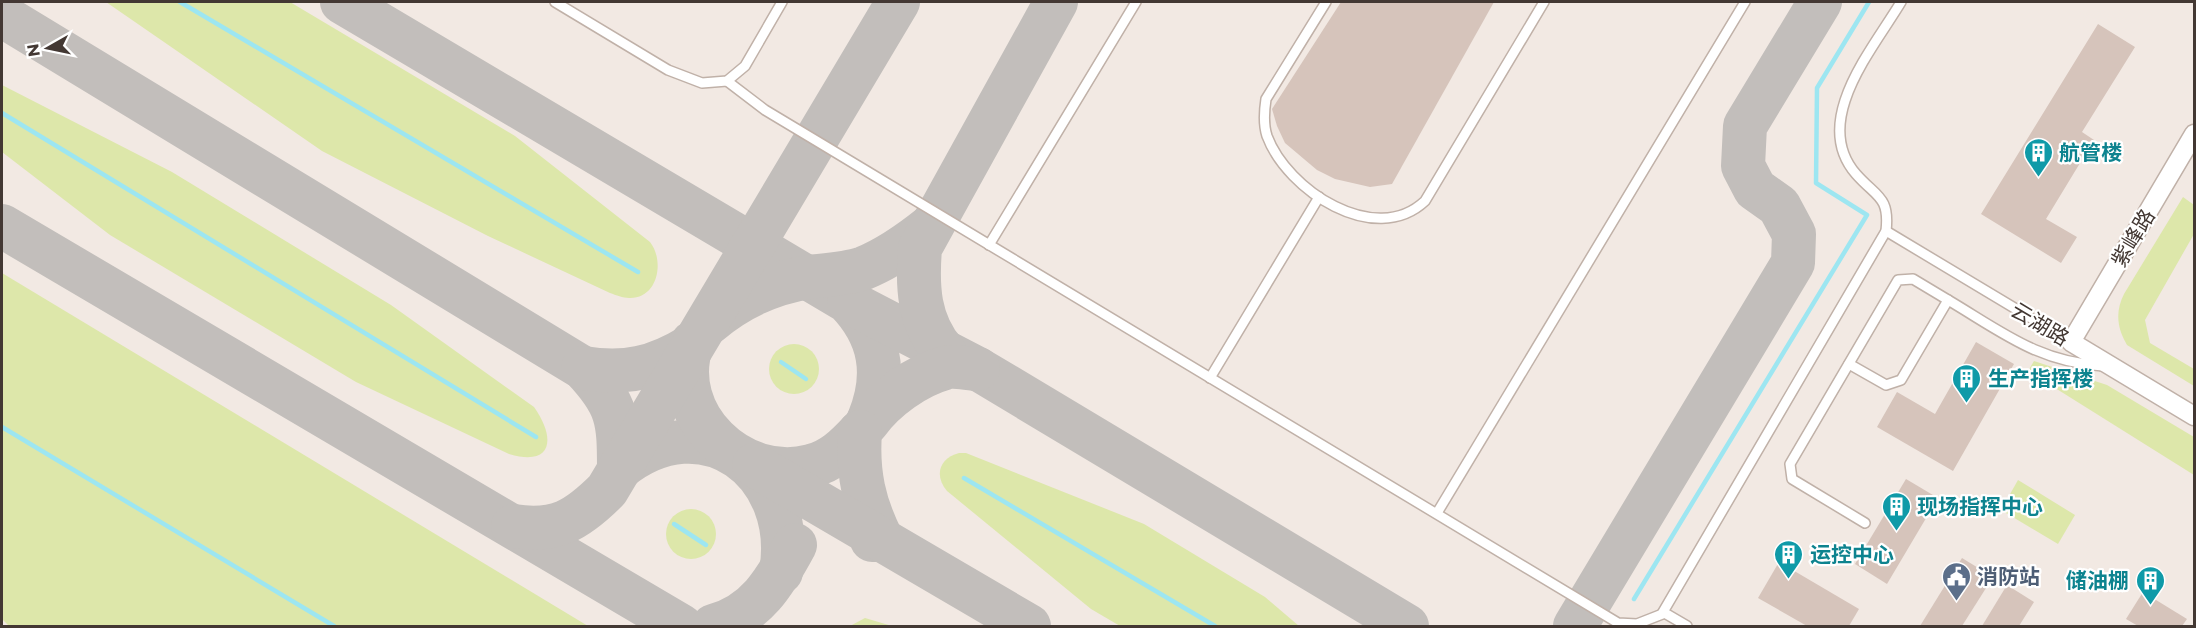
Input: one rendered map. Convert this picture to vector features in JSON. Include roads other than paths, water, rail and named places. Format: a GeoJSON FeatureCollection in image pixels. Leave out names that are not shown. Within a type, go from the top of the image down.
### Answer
{"type":"FeatureCollection","features":[{"type":"Feature","properties":{"kind":"street","name":"紫峰路"},"geometry":{"type":"LineString","coordinates":[[2071,342],[2194,134]]}},
{"type":"Feature","properties":{"kind":"street","name":"云湖路"},"geometry":{"type":"LineString","coordinates":[[2071,342],[2194,416]]}},
{"type":"Feature","properties":{"kind":"lane"},"geometry":{"type":"LineString","coordinates":[[555,2],[668,69],[702,83],[727,81],[745,66],[782,2]]}},
{"type":"Feature","properties":{"kind":"lane"},"geometry":{"type":"LineString","coordinates":[[989,245],[1136,2]]}},
{"type":"Feature","properties":{"kind":"lane"},"geometry":{"type":"LineString","coordinates":[[1326,2],[1266,99],[1263,115],[1267,136],[1279,158],[1294,176],[1319,197],[1348,212],[1370,217],[1390,218],[1414,210],[1425,201],[1544,2]]}},
{"type":"Feature","properties":{"kind":"lane"},"geometry":{"type":"LineString","coordinates":[[1437,513],[1745,2]]}},
{"type":"Feature","properties":{"kind":"lane"},"geometry":{"type":"LineString","coordinates":[[1665,613],[1663,612],[1886,231],[1888,213],[1880,195],[1857,175],[1844,158],[1839,137],[1839,112],[1850,88],[1901,2]]}},
{"type":"Feature","properties":{"kind":"lane"},"geometry":{"type":"LineString","coordinates":[[727,81],[765,110],[1618,623],[1637,624],[1665,613]]}},
{"type":"Feature","properties":{"kind":"lane"},"geometry":{"type":"LineString","coordinates":[[1210,378],[1319,197]]}},
{"type":"Feature","properties":{"kind":"lane","name":"云湖路"},"geometry":{"type":"LineString","coordinates":[[1886,231],[2071,342]]}},
{"type":"Feature","properties":{"kind":"lane"},"geometry":{"type":"LineString","coordinates":[[1866,523],[1792,479],[1790,464],[1898,280],[1913,279],[2035,352],[2075,364],[2112,367]]}},
{"type":"Feature","properties":{"kind":"lane"},"geometry":{"type":"LineString","coordinates":[[1849,364],[1886,385],[1901,380],[1948,300]]}},
{"type":"Feature","properties":{"kind":"lane"},"geometry":{"type":"LineString","coordinates":[[1665,613],[1687,627]]}},
{"type":"Feature","properties":{"kind":"waterway"},"geometry":{"type":"LineString","coordinates":[[180,2],[638,272]]}},
{"type":"Feature","properties":{"kind":"waterway"},"geometry":{"type":"LineString","coordinates":[[1634,599],[1867,215],[1816,183],[1817,88],[1869,2]]}},
{"type":"Feature","properties":{"kind":"waterway"},"geometry":{"type":"LineString","coordinates":[[2,113],[536,437]]}},
{"type":"Feature","properties":{"kind":"waterway"},"geometry":{"type":"LineString","coordinates":[[781,362],[806,379]]}},
{"type":"Feature","properties":{"kind":"waterway"},"geometry":{"type":"LineString","coordinates":[[2,427],[334,626]]}},
{"type":"Feature","properties":{"kind":"waterway"},"geometry":{"type":"LineString","coordinates":[[964,478],[1215,626]]}},
{"type":"Feature","properties":{"kind":"waterway"},"geometry":{"type":"LineString","coordinates":[[674,524],[706,545]]}},
{"type":"Feature","properties":{"kind":"place","name":"航管楼"},"geometry":{"type":"Point","coordinates":[2038,178]}},
{"type":"Feature","properties":{"kind":"place","name":"生产指挥楼"},"geometry":{"type":"Point","coordinates":[1967,404]}},
{"type":"Feature","properties":{"kind":"place","name":"现场指挥中心"},"geometry":{"type":"Point","coordinates":[1896,532]}},
{"type":"Feature","properties":{"kind":"place","name":"运控中心"},"geometry":{"type":"Point","coordinates":[1789,580]}},
{"type":"Feature","properties":{"kind":"place","name":"消防站"},"geometry":{"type":"Point","coordinates":[1956,602]}},
{"type":"Feature","properties":{"kind":"place","name":"储油棚"},"geometry":{"type":"Point","coordinates":[2150,606]}}]}
